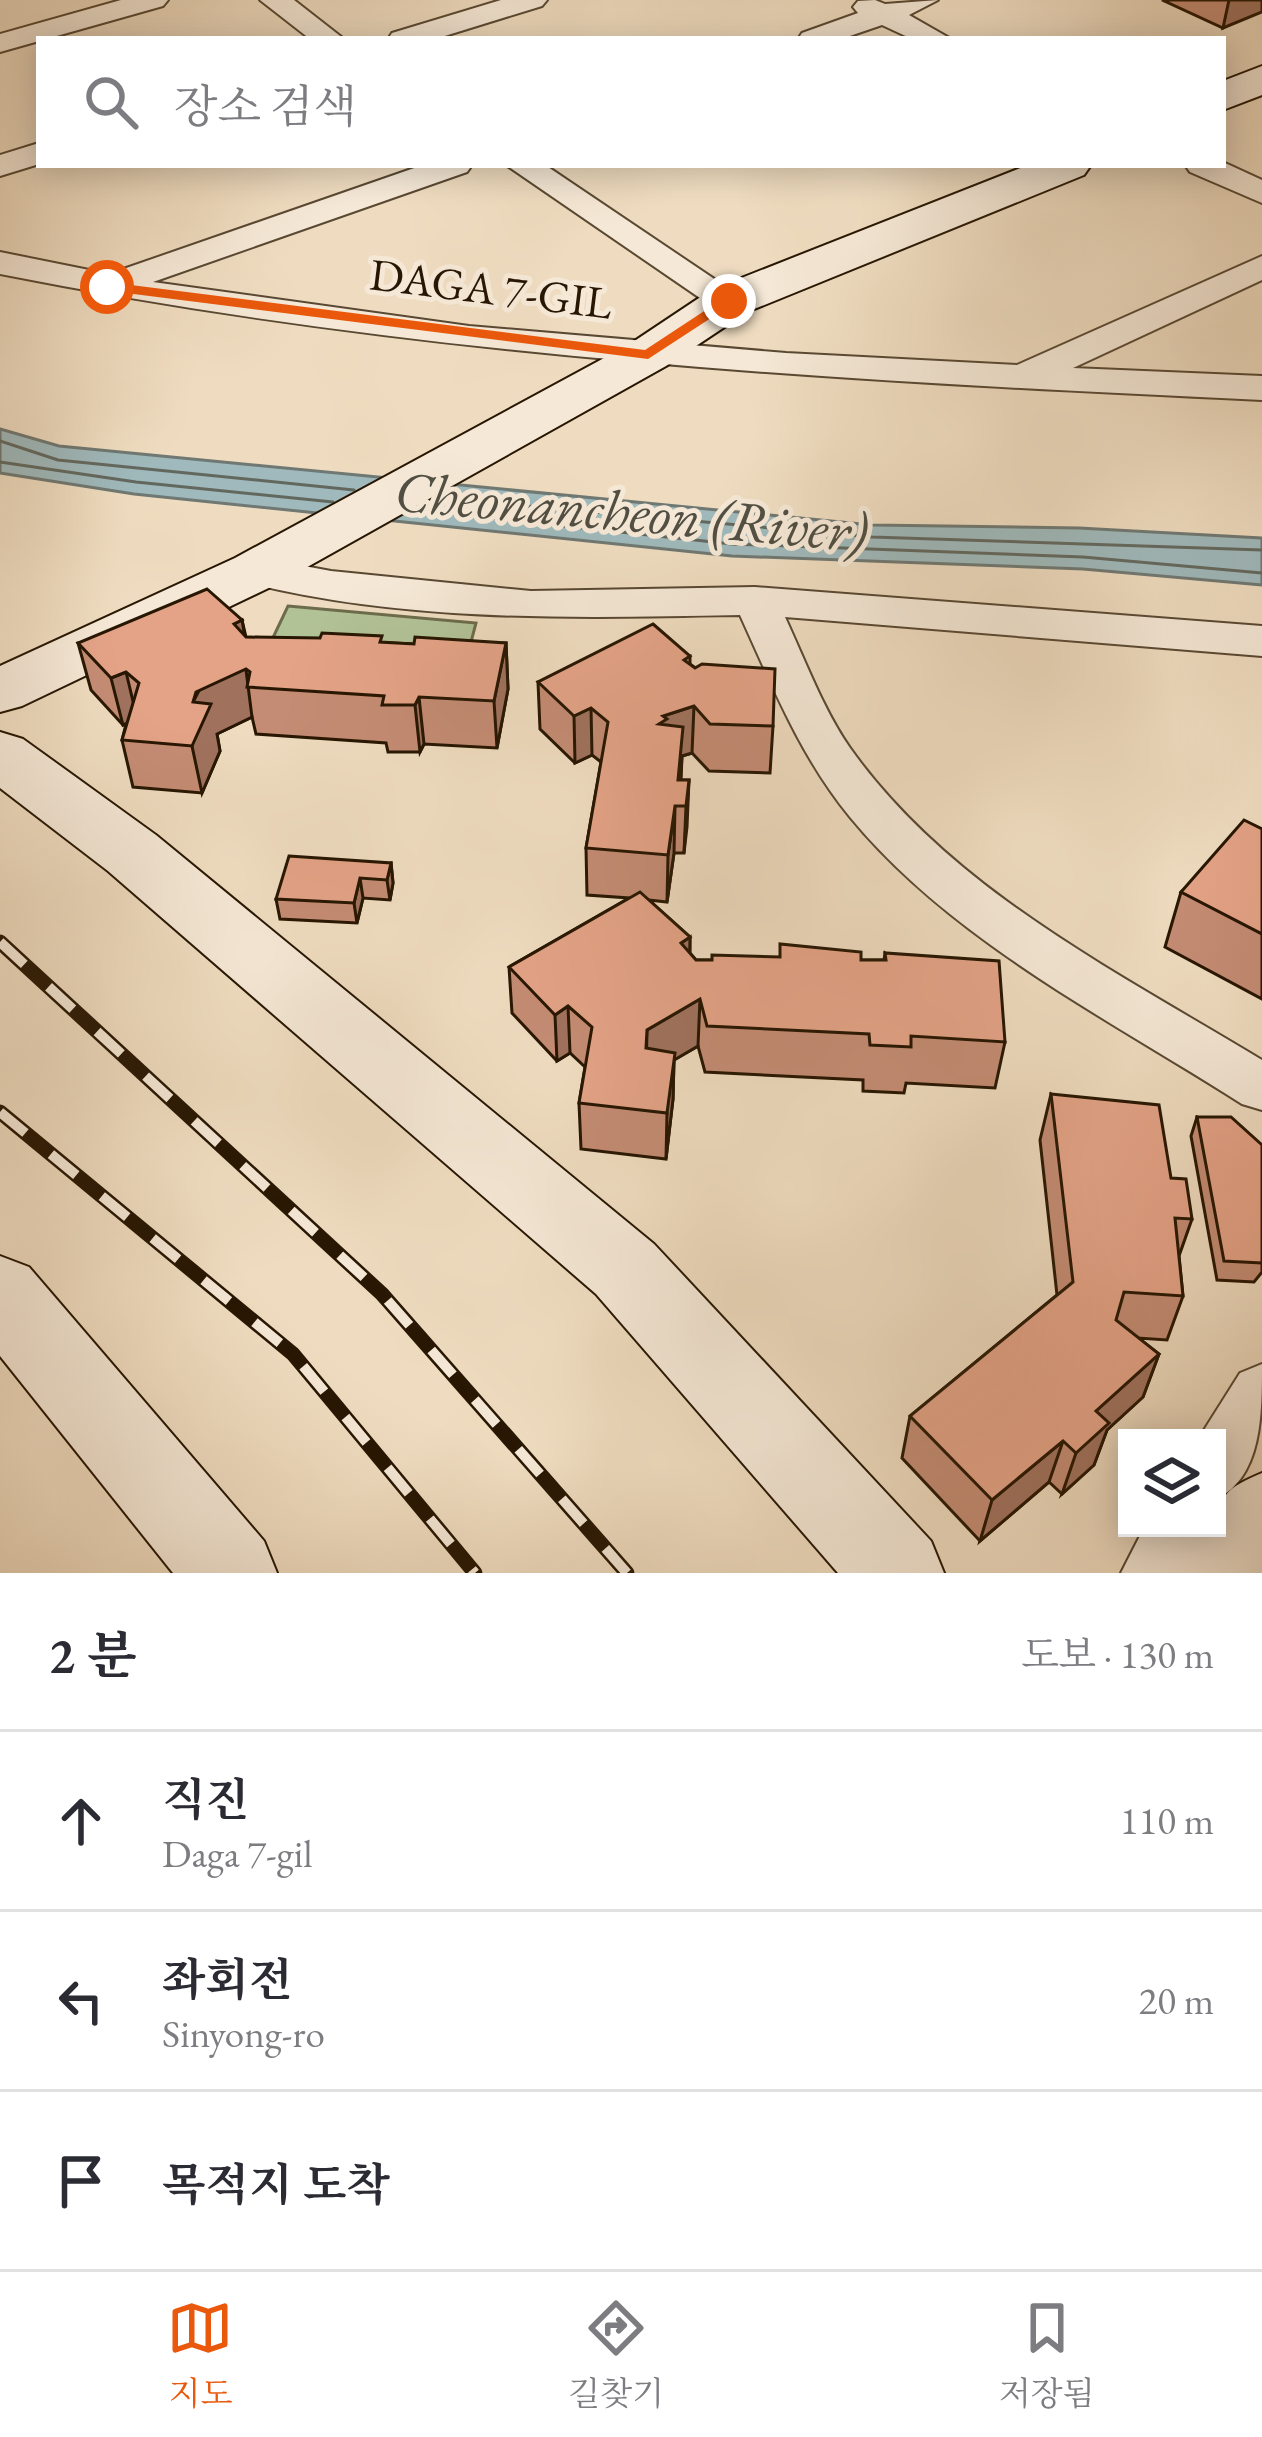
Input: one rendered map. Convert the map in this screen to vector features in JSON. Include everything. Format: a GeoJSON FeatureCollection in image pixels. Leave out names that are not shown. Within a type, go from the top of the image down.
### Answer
{"type":"FeatureCollection","features":[{"type":"Feature","properties":{"kind":"street"},"geometry":{"type":"LineString","coordinates":[[0,43],[153,0]]}},
{"type":"Feature","properties":{"kind":"street"},"geometry":{"type":"LineString","coordinates":[[275,0],[325,36]]}},
{"type":"Feature","properties":{"kind":"street"},"geometry":{"type":"LineString","coordinates":[[413,36],[532,0]]}},
{"type":"Feature","properties":{"kind":"street"},"geometry":{"type":"LineString","coordinates":[[853,0],[929,36]]}},
{"type":"Feature","properties":{"kind":"street"},"geometry":{"type":"LineString","coordinates":[[821,36],[923,0]]}},
{"type":"Feature","properties":{"kind":"street"},"geometry":{"type":"LineString","coordinates":[[1226,97],[1262,79]]}},
{"type":"Feature","properties":{"kind":"street"},"geometry":{"type":"LineString","coordinates":[[0,166],[36,154]]}},
{"type":"Feature","properties":{"kind":"street"},"geometry":{"type":"LineString","coordinates":[[107,287],[446,168]]}},
{"type":"Feature","properties":{"kind":"street"},"geometry":{"type":"LineString","coordinates":[[528,168],[729,301]]}},
{"type":"Feature","properties":{"kind":"street"},"geometry":{"type":"LineString","coordinates":[[0,691],[280,557],[648,355],[729,301],[1061,168]]}},
{"type":"Feature","properties":{"kind":"street"},"geometry":{"type":"LineString","coordinates":[[1208,168],[1262,193]]}},
{"type":"Feature","properties":{"kind":"street","name":"DAGA 7-GIL"},"geometry":{"type":"LineString","coordinates":[[0,263],[107,287],[648,355],[1262,388]]}},
{"type":"Feature","properties":{"kind":"street"},"geometry":{"type":"LineString","coordinates":[[1021,377],[1262,267]]}},
{"type":"Feature","properties":{"kind":"street"},"geometry":{"type":"LineString","coordinates":[[280,557],[331,585],[531,605],[755,601],[1262,641]]}},
{"type":"Feature","properties":{"kind":"street"},"geometry":{"type":"LineString","coordinates":[[755,601],[832,758],[904,842],[974,903],[1262,1088]]}},
{"type":"Feature","properties":{"kind":"street"},"geometry":{"type":"LineString","coordinates":[[0,755],[132,853],[625,1268],[898,1573]]}},
{"type":"Feature","properties":{"kind":"street"},"geometry":{"type":"LineString","coordinates":[[0,1293],[231,1573]]}},
{"type":"Feature","properties":{"kind":"street"},"geometry":{"type":"LineString","coordinates":[[1226,1453],[1262,1393]]}},
{"type":"Feature","properties":{"kind":"street"},"geometry":{"type":"LineString","coordinates":[[1227,1573],[1262,1517]]}},
{"type":"Feature","properties":{"kind":"street"},"geometry":{"type":"LineString","coordinates":[[1154,1573],[1176,1537]]}},
{"type":"Feature","properties":{"kind":"green space"},"geometry":{"type":"Polygon","coordinates":[[[288,606],[476,623],[466,661],[269,646],[288,606]]]}},
{"type":"Feature","properties":{"kind":"water","name":"Cheonancheon (River)"},"geometry":{"type":"Polygon","coordinates":[[[0,429],[59,446],[872,525],[1079,528],[1262,538],[1262,585],[1083,569],[732,556],[134,494],[0,473],[0,429]]]}},
{"type":"Feature","properties":{"kind":"building"},"geometry":{"type":"Polygon","coordinates":[[[207,589],[242,620],[234,624],[246,637],[320,638],[322,633],[382,636],[380,642],[414,644],[415,637],[506,643],[494,701],[419,697],[415,705],[382,705],[384,696],[247,687],[250,672],[246,669],[196,692],[193,702],[211,704],[192,746],[122,740],[139,683],[126,672],[111,678],[78,643],[207,589]]]}},
{"type":"Feature","properties":{"kind":"building"},"geometry":{"type":"Polygon","coordinates":[[[653,624],[690,656],[684,660],[695,668],[702,664],[775,669],[773,726],[710,724],[694,706],[663,716],[667,719],[659,724],[683,727],[678,780],[689,780],[686,806],[675,806],[668,855],[586,848],[608,722],[591,708],[574,716],[538,682],[653,624]]]}},
{"type":"Feature","properties":{"kind":"building"},"geometry":{"type":"Polygon","coordinates":[[[1244,820],[1262,829],[1262,934],[1181,892],[1244,820]]]}},
{"type":"Feature","properties":{"kind":"building"},"geometry":{"type":"Polygon","coordinates":[[[289,856],[391,863],[387,880],[360,878],[354,903],[276,899],[289,856]]]}},
{"type":"Feature","properties":{"kind":"building"},"geometry":{"type":"Polygon","coordinates":[[[640,892],[690,937],[681,943],[696,960],[712,960],[712,955],[780,957],[780,944],[861,952],[861,960],[886,960],[885,953],[999,961],[1005,1042],[911,1036],[911,1047],[870,1045],[869,1034],[707,1026],[700,999],[647,1030],[646,1048],[675,1053],[667,1113],[579,1103],[592,1027],[568,1006],[555,1015],[509,967],[640,892]]]}},
{"type":"Feature","properties":{"kind":"building"},"geometry":{"type":"Polygon","coordinates":[[[1051,1094],[1159,1105],[1171,1178],[1186,1179],[1192,1219],[1175,1218],[1183,1296],[1124,1292],[1116,1320],[1159,1354],[1096,1411],[1109,1423],[1076,1453],[1063,1441],[992,1500],[910,1416],[1073,1282],[1051,1094]]]}},
{"type":"Feature","properties":{"kind":"building"},"geometry":{"type":"Polygon","coordinates":[[[1197,1117],[1231,1117],[1262,1145],[1262,1263],[1224,1261],[1197,1117]]]}},
{"type":"Feature","properties":{"kind":"railway"},"geometry":{"type":"LineString","coordinates":[[0,942],[382,1294],[627,1573]]}},
{"type":"Feature","properties":{"kind":"railway"},"geometry":{"type":"LineString","coordinates":[[0,1112],[293,1354],[475,1573]]}},
{"type":"Feature","properties":{"kind":"route"},"geometry":{"type":"LineString","coordinates":[[107,287],[648,355],[729,301]]}}]}
